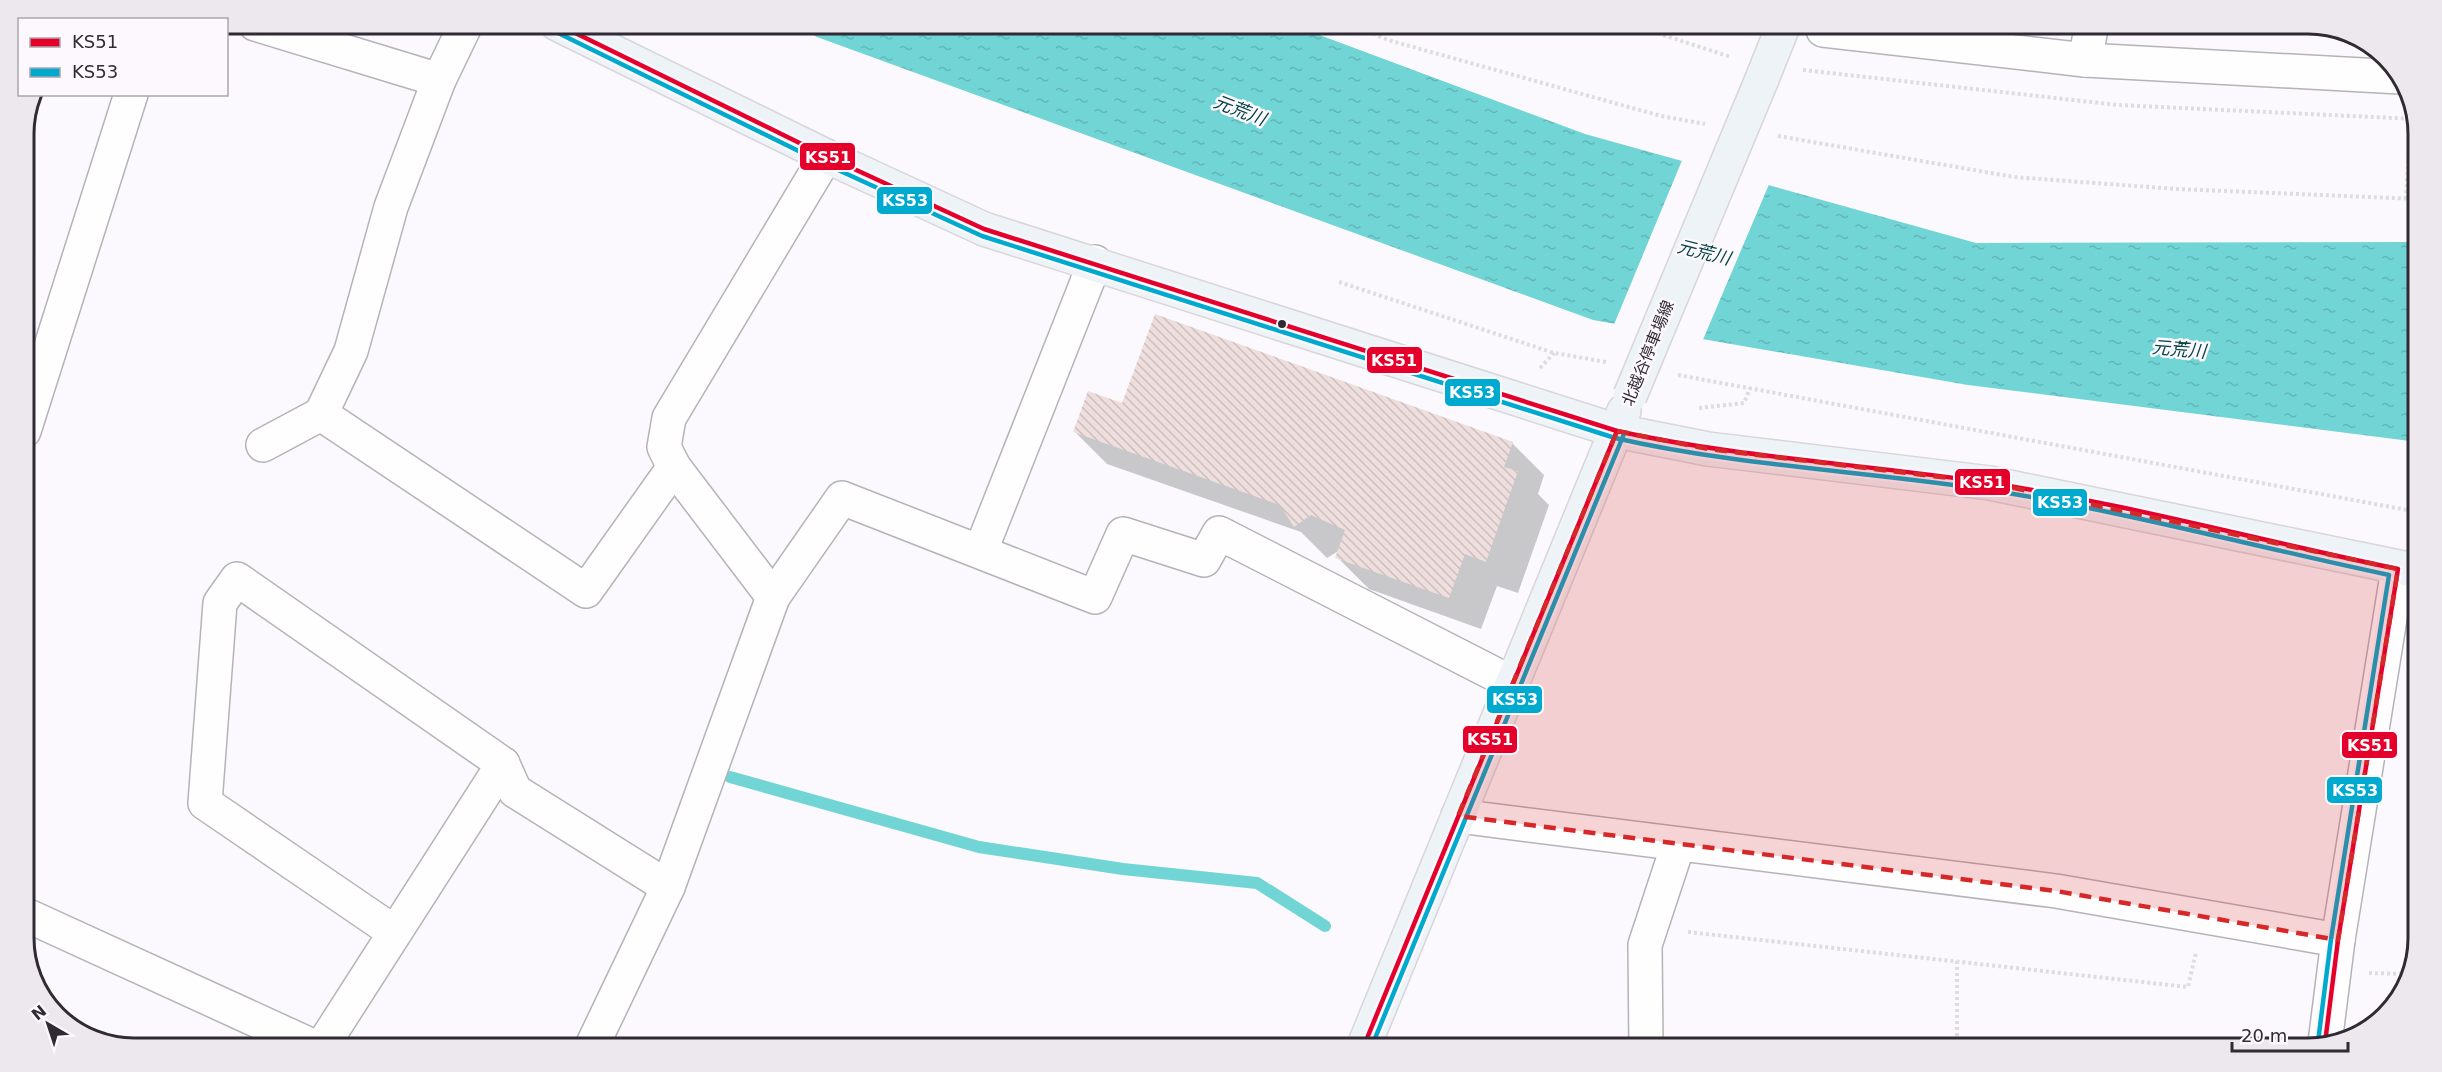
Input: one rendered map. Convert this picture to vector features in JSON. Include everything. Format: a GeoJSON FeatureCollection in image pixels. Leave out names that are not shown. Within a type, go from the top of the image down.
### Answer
{"type":"FeatureCollection","features":[{"type":"Feature","properties":{"kind":"main road"},"geometry":{"type":"LineString","coordinates":[[577,34],[826,156],[984,229],[1095,262],[1617,431],[1708,449],[1990,483],[2082,500],[2408,570]]}},
{"type":"Feature","properties":{"kind":"main road","name":"北越谷停車場線"},"geometry":{"type":"LineString","coordinates":[[1367,1038],[1780,34]]}},
{"type":"Feature","properties":{"kind":"street"},"geometry":{"type":"LineString","coordinates":[[288,34],[439,80]]}},
{"type":"Feature","properties":{"kind":"street"},"geometry":{"type":"LineString","coordinates":[[263,445],[321,414],[351,351],[391,207],[439,80],[461,34]]}},
{"type":"Feature","properties":{"kind":"street"},"geometry":{"type":"LineString","coordinates":[[1858,34],[2085,60],[2389,76]]}},
{"type":"Feature","properties":{"kind":"street"},"geometry":{"type":"LineString","coordinates":[[2085,60],[2090,34]]}},
{"type":"Feature","properties":{"kind":"street"},"geometry":{"type":"LineString","coordinates":[[35,396],[130,96]]}},
{"type":"Feature","properties":{"kind":"street"},"geometry":{"type":"LineString","coordinates":[[773,597],[674,467],[664,447],[669,418],[826,156]]}},
{"type":"Feature","properties":{"kind":"street"},"geometry":{"type":"LineString","coordinates":[[981,550],[1095,262]]}},
{"type":"Feature","properties":{"kind":"street"},"geometry":{"type":"LineString","coordinates":[[321,414],[586,591],[674,467]]}},
{"type":"Feature","properties":{"kind":"street"},"geometry":{"type":"LineString","coordinates":[[596,1038],[668,887],[773,597],[842,498],[981,550],[1095,597],[1123,534],[1204,560],[1219,533],[1512,682]]}},
{"type":"Feature","properties":{"kind":"street"},"geometry":{"type":"LineString","coordinates":[[2326,1036],[2338,940],[2408,572]]}},
{"type":"Feature","properties":{"kind":"street"},"geometry":{"type":"LineString","coordinates":[[393,932],[205,803],[220,603],[237,579],[503,764],[515,791],[668,887]]}},
{"type":"Feature","properties":{"kind":"street"},"geometry":{"type":"LineString","coordinates":[[325,1038],[503,764]]}},
{"type":"Feature","properties":{"kind":"street"},"geometry":{"type":"LineString","coordinates":[[1458,816],[2056,891],[2338,940]]}},
{"type":"Feature","properties":{"kind":"street"},"geometry":{"type":"LineString","coordinates":[[1646,1038],[1646,945],[1678,845]]}},
{"type":"Feature","properties":{"kind":"street"},"geometry":{"type":"LineString","coordinates":[[35,919],[297,1038]]}},
{"type":"Feature","properties":{"kind":"path"},"geometry":{"type":"LineString","coordinates":[[1374,34],[1388,40],[1661,116],[1708,124]]}},
{"type":"Feature","properties":{"kind":"path"},"geometry":{"type":"LineString","coordinates":[[1667,34],[1769,61]]}},
{"type":"Feature","properties":{"kind":"path"},"geometry":{"type":"LineString","coordinates":[[1767,135],[2014,177],[2176,189],[2406,199],[2407,182]]}},
{"type":"Feature","properties":{"kind":"path"},"geometry":{"type":"LineString","coordinates":[[1340,282],[1554,353],[1611,363]]}},
{"type":"Feature","properties":{"kind":"path"},"geometry":{"type":"LineString","coordinates":[[1669,373],[2407,510]]}},
{"type":"Feature","properties":{"kind":"path"},"geometry":{"type":"LineString","coordinates":[[1698,408],[1744,403],[1750,388]]}},
{"type":"Feature","properties":{"kind":"path"},"geometry":{"type":"LineString","coordinates":[[1651,928],[2188,987],[2197,949]]}},
{"type":"Feature","properties":{"kind":"path"},"geometry":{"type":"LineString","coordinates":[[1957,961],[1957,1038]]}},
{"type":"Feature","properties":{"kind":"highlighted area"},"geometry":{"type":"Polygon","coordinates":[[[1617,431],[1708,449],[1990,483],[2398,569],[2338,940],[2056,891],[1458,816],[1617,431]]]}},
{"type":"Feature","properties":{"kind":"water","name":"元荒川"},"geometry":{"type":"Polygon","coordinates":[[[811,34],[1317,34],[1585,134],[1976,243],[2407,242],[2407,441],[1968,385],[1593,320],[811,34]]]}},
{"type":"Feature","properties":{"kind":"pier"},"geometry":{"type":"Polygon","coordinates":[[[1683,158],[1770,182],[1702,342],[1613,327],[1683,158]]]}},
{"type":"Feature","properties":{"kind":"building"},"geometry":{"type":"Polygon","coordinates":[[[1155,314],[1513,442],[1504,467],[1518,471],[1486,562],[1465,554],[1449,598],[1335,558],[1345,530],[1311,515],[1294,527],[1280,505],[1073,432],[1088,391],[1122,403],[1155,314]]]}},
{"type":"Feature","properties":{"kind":"waterway"},"geometry":{"type":"LineString","coordinates":[[730,777],[979,847],[1123,869],[1257,883],[1325,926]]}},
{"type":"Feature","properties":{"kind":"transit line","name":"KS53"},"geometry":{"type":"LineString","coordinates":[[560,34],[823,163],[982,236],[1615,438],[1754,462],[1989,490],[2140,519],[2389,575],[2331,939],[2319,1037]]}},
{"type":"Feature","properties":{"kind":"transit line","name":"KS51"},"geometry":{"type":"LineString","coordinates":[[577,34],[826,156],[984,229],[1617,431],[1710,448],[1943,476],[2092,501],[2398,569],[2338,940],[2326,1036]]}},
{"type":"Feature","properties":{"kind":"transit line","name":"KS51"},"geometry":{"type":"LineString","coordinates":[[1367,1038],[1617,431]]}},
{"type":"Feature","properties":{"kind":"transit line","name":"KS53"},"geometry":{"type":"LineString","coordinates":[[1375,1038],[1624,434]]}}]}
